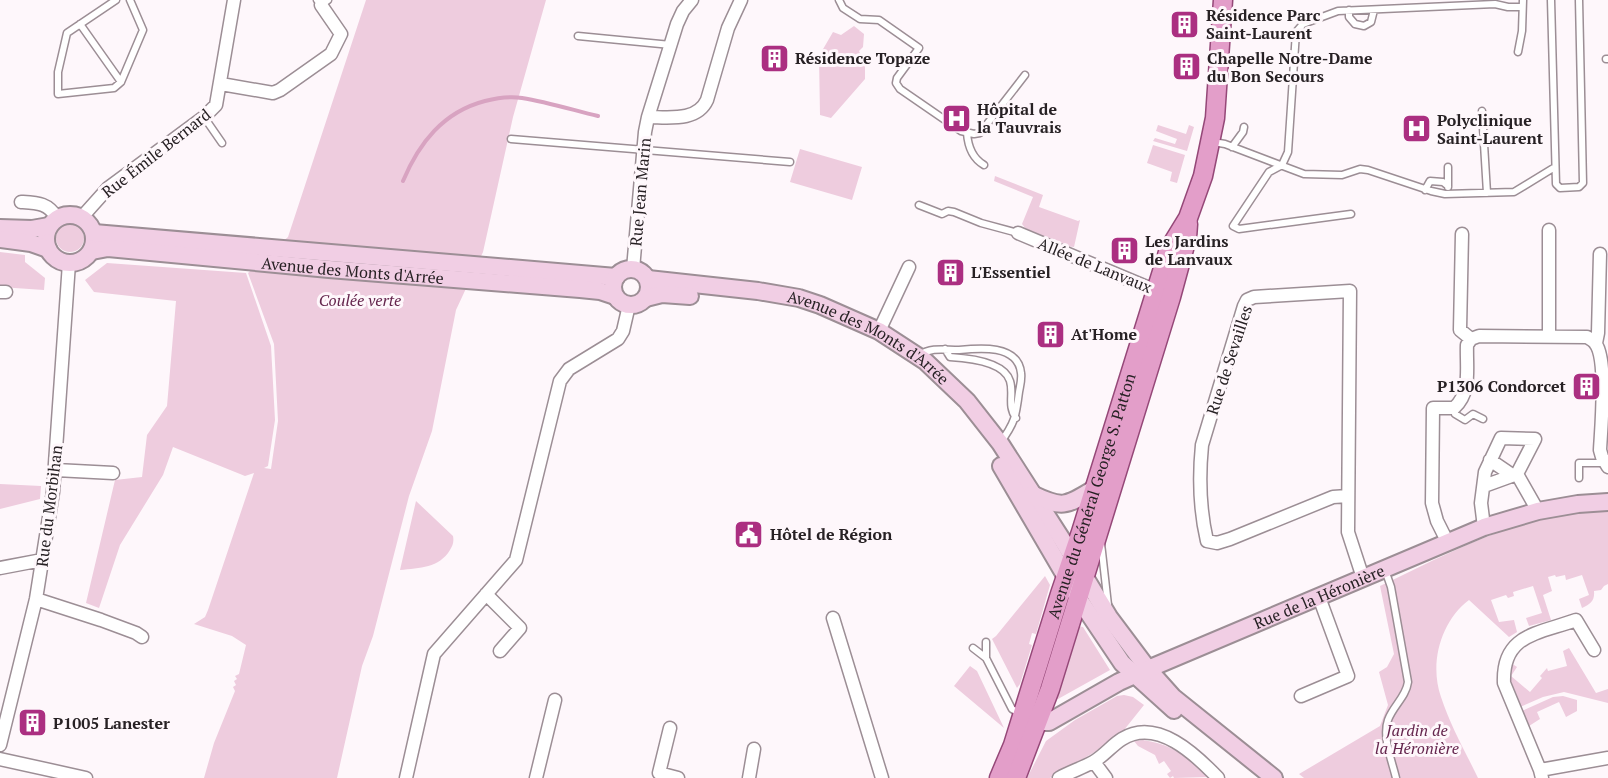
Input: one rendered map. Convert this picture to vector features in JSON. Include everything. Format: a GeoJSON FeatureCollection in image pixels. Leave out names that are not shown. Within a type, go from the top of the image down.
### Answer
{"type":"FeatureCollection","features":[{"type":"Feature","properties":{"kind":"main road","name":"Avenue du Général George S. Patton"},"geometry":{"type":"LineString","coordinates":[[1016,778],[1031,718],[1075,576],[1096,535],[1163,293],[1169,249],[1188,218],[1203,176],[1215,118],[1223,0]]}},
{"type":"Feature","properties":{"kind":"main road","name":"Avenue du Général George S. Patton"},"geometry":{"type":"LineString","coordinates":[[999,778],[1013,745],[1031,718],[1077,596],[1073,557],[1094,489],[1163,293]]}},
{"type":"Feature","properties":{"kind":"street","name":"Rue Émile Bernard"},"geometry":{"type":"LineString","coordinates":[[82,217],[108,188],[204,117],[216,105],[234,0]]}},
{"type":"Feature","properties":{"kind":"street","name":"Rue Jean Marin"},"geometry":{"type":"LineString","coordinates":[[633,268],[648,117],[679,18],[692,0]]}},
{"type":"Feature","properties":{"kind":"street","name":"Rue Jean Marin"},"geometry":{"type":"LineString","coordinates":[[648,117],[691,115],[701,110],[707,100],[729,28],[741,0]]}},
{"type":"Feature","properties":{"kind":"street"},"geometry":{"type":"LineString","coordinates":[[221,84],[273,93],[331,54],[341,34],[322,2]]}},
{"type":"Feature","properties":{"kind":"street"},"geometry":{"type":"LineString","coordinates":[[21,202],[41,203],[52,209],[53,222],[46,237],[48,249]]}},
{"type":"Feature","properties":{"kind":"street"},"geometry":{"type":"LineString","coordinates":[[0,228],[32,229],[69,214],[82,217],[90,223],[95,242],[92,251],[84,259],[69,263],[57,259],[48,249],[31,243],[0,239]]}},
{"type":"Feature","properties":{"kind":"street"},"geometry":{"type":"LineString","coordinates":[[1549,230],[1549,336]]}},
{"type":"Feature","properties":{"kind":"street","name":"Avenue des Monts d'Arrée"},"geometry":{"type":"LineString","coordinates":[[94,232],[616,277]]}},
{"type":"Feature","properties":{"kind":"street","name":"Allée de Lanvaux"},"geometry":{"type":"LineString","coordinates":[[1018,233],[1163,293]]}},
{"type":"Feature","properties":{"kind":"street"},"geometry":{"type":"LineString","coordinates":[[1462,234],[1460,330],[1471,339]]}},
{"type":"Feature","properties":{"kind":"street","name":"Avenue des Monts d'Arrée"},"geometry":{"type":"LineString","coordinates":[[92,251],[108,248],[580,289],[600,291],[615,296]]}},
{"type":"Feature","properties":{"kind":"street"},"geometry":{"type":"LineString","coordinates":[[1600,254],[1596,343],[1601,357],[1602,379],[1600,450],[1607,464]]}},
{"type":"Feature","properties":{"kind":"street","name":"Rue du Morbihan"},"geometry":{"type":"LineString","coordinates":[[0,745],[36,599],[56,470],[69,263]]}},
{"type":"Feature","properties":{"kind":"street"},"geometry":{"type":"LineString","coordinates":[[879,330],[909,267]]}},
{"type":"Feature","properties":{"kind":"street"},"geometry":{"type":"LineString","coordinates":[[633,268],[642,272],[648,279],[650,289],[646,298],[639,304],[629,305],[621,302],[615,296],[613,286],[616,277],[623,270],[633,268]]}},
{"type":"Feature","properties":{"kind":"street","name":"Avenue des Monts d'Arrée"},"geometry":{"type":"LineString","coordinates":[[648,279],[789,296],[820,305],[879,330],[917,355],[967,400],[1000,443],[1073,557]]}},
{"type":"Feature","properties":{"kind":"street","name":"Rue de Sevailles"},"geometry":{"type":"LineString","coordinates":[[1348,496],[1333,497],[1230,539],[1216,543],[1207,541],[1200,462],[1202,444],[1247,300],[1254,297],[1350,291],[1348,532],[1363,578]]}},
{"type":"Feature","properties":{"kind":"street","name":"Avenue des Monts d'Arrée"},"geometry":{"type":"LineString","coordinates":[[646,298],[669,294],[764,302],[796,308],[831,318],[867,334],[918,366],[940,386],[973,425],[1016,490],[1056,558],[1075,576],[1109,617],[1141,673],[1259,778]]}},
{"type":"Feature","properties":{"kind":"street"},"geometry":{"type":"LineString","coordinates":[[406,778],[434,654],[516,560],[560,381],[569,369],[618,339],[623,331],[629,305]]}},
{"type":"Feature","properties":{"kind":"street"},"geometry":{"type":"LineString","coordinates":[[1448,543],[1437,521],[1432,503],[1433,408],[1454,408],[1462,400],[1466,391],[1467,345],[1471,339],[1479,336],[1587,337],[1596,343]]}},
{"type":"Feature","properties":{"kind":"street"},"geometry":{"type":"LineString","coordinates":[[1484,486],[1515,474],[1535,439],[1501,438],[1485,472],[1482,503],[1484,527]]}},
{"type":"Feature","properties":{"kind":"street"},"geometry":{"type":"LineString","coordinates":[[1490,460],[1515,474],[1538,511]]}},
{"type":"Feature","properties":{"kind":"street"},"geometry":{"type":"LineString","coordinates":[[56,470],[114,473]]}},
{"type":"Feature","properties":{"kind":"street"},"geometry":{"type":"LineString","coordinates":[[1032,494],[1053,504],[1066,505],[1094,489]]}},
{"type":"Feature","properties":{"kind":"street","name":"Rue de la Héronière"},"geometry":{"type":"LineString","coordinates":[[1031,718],[1049,722],[1119,682],[1484,527],[1538,511],[1578,504],[1608,502]]}},
{"type":"Feature","properties":{"kind":"street"},"geometry":{"type":"LineString","coordinates":[[0,568],[42,560]]}},
{"type":"Feature","properties":{"kind":"street"},"geometry":{"type":"LineString","coordinates":[[486,594],[520,628],[500,651]]}},
{"type":"Feature","properties":{"kind":"street","name":"Avenue des Monts d'Arrée"},"geometry":{"type":"LineString","coordinates":[[1077,596],[1122,663],[1141,673],[1173,697],[1274,778]]}},
{"type":"Feature","properties":{"kind":"street"},"geometry":{"type":"LineString","coordinates":[[1301,696],[1348,676],[1319,597]]}},
{"type":"Feature","properties":{"kind":"street"},"geometry":{"type":"LineString","coordinates":[[36,599],[101,620],[142,637]]}},
{"type":"Feature","properties":{"kind":"street"},"geometry":{"type":"LineString","coordinates":[[833,618],[882,778]]}},
{"type":"Feature","properties":{"kind":"street"},"geometry":{"type":"LineString","coordinates":[[1594,650],[1576,620],[1522,639],[1509,652],[1503,671],[1504,683],[1541,774],[1608,758]]}},
{"type":"Feature","properties":{"kind":"street"},"geometry":{"type":"LineString","coordinates":[[536,778],[555,700]]}},
{"type":"Feature","properties":{"kind":"street"},"geometry":{"type":"LineString","coordinates":[[670,728],[659,776],[678,778]]}},
{"type":"Feature","properties":{"kind":"street"},"geometry":{"type":"LineString","coordinates":[[1059,778],[1094,762],[1124,738],[1138,734],[1155,734],[1175,741],[1192,752],[1218,778]]}},
{"type":"Feature","properties":{"kind":"street"},"geometry":{"type":"LineString","coordinates":[[749,778],[754,749]]}},
{"type":"Feature","properties":{"kind":"street"},"geometry":{"type":"LineString","coordinates":[[0,759],[86,778]]}},
{"type":"Feature","properties":{"kind":"street"},"geometry":{"type":"LineString","coordinates":[[1094,762],[1106,778]]}},
{"type":"Feature","properties":{"kind":"lane"},"geometry":{"type":"LineString","coordinates":[[116,0],[67,33],[58,72],[58,94],[114,88],[121,82],[143,30],[130,0]]}},
{"type":"Feature","properties":{"kind":"lane"},"geometry":{"type":"LineString","coordinates":[[839,0],[843,8],[860,19],[879,20],[919,48],[897,78],[896,84],[967,134],[980,133],[1025,75]]}},
{"type":"Feature","properties":{"kind":"lane"},"geometry":{"type":"LineString","coordinates":[[1551,0],[1555,168],[1558,187],[1577,188],[1583,185],[1579,0]]}},
{"type":"Feature","properties":{"kind":"lane"},"geometry":{"type":"LineString","coordinates":[[1351,214],[1234,228],[1233,223],[1269,172],[1282,165],[1288,152],[1297,29],[1300,25],[1324,15],[1349,10],[1496,4],[1508,8],[1522,4],[1522,32],[1518,52]]}},
{"type":"Feature","properties":{"kind":"lane"},"geometry":{"type":"LineString","coordinates":[[1349,10],[1349,17],[1355,24],[1364,26],[1371,22],[1374,10]]}},
{"type":"Feature","properties":{"kind":"lane"},"geometry":{"type":"LineString","coordinates":[[80,24],[121,82]]}},
{"type":"Feature","properties":{"kind":"lane"},"geometry":{"type":"LineString","coordinates":[[578,36],[671,45]]}},
{"type":"Feature","properties":{"kind":"lane"},"geometry":{"type":"LineString","coordinates":[[1482,111],[1486,193]]}},
{"type":"Feature","properties":{"kind":"lane"},"geometry":{"type":"LineString","coordinates":[[204,117],[222,143]]}},
{"type":"Feature","properties":{"kind":"lane"},"geometry":{"type":"LineString","coordinates":[[1232,147],[1244,127]]}},
{"type":"Feature","properties":{"kind":"lane"},"geometry":{"type":"LineString","coordinates":[[967,134],[968,145],[972,153],[976,160],[984,165]]}},
{"type":"Feature","properties":{"kind":"lane"},"geometry":{"type":"LineString","coordinates":[[510,139],[790,162]]}},
{"type":"Feature","properties":{"kind":"lane"},"geometry":{"type":"LineString","coordinates":[[1210,141],[1232,147],[1273,164],[1282,165],[1293,171],[1319,176],[1342,175],[1368,170],[1425,190],[1449,194],[1514,192],[1555,168]]}},
{"type":"Feature","properties":{"kind":"lane"},"geometry":{"type":"LineString","coordinates":[[1448,167],[1449,194]]}},
{"type":"Feature","properties":{"kind":"lane"},"geometry":{"type":"LineString","coordinates":[[1425,190],[1430,181],[1437,180],[1448,186]]}},
{"type":"Feature","properties":{"kind":"lane"},"geometry":{"type":"LineString","coordinates":[[919,205],[942,214],[948,211],[954,212],[981,223],[1018,233]]}},
{"type":"Feature","properties":{"kind":"lane"},"geometry":{"type":"LineString","coordinates":[[917,355],[929,349],[985,348],[1013,357],[1022,374],[1016,418],[1000,443]]}},
{"type":"Feature","properties":{"kind":"lane"},"geometry":{"type":"LineString","coordinates":[[945,349],[950,357],[980,359],[1002,371],[1010,380],[1010,404],[1016,418]]}},
{"type":"Feature","properties":{"kind":"lane"},"geometry":{"type":"LineString","coordinates":[[1454,408],[1455,414],[1465,420],[1473,414],[1484,419]]}},
{"type":"Feature","properties":{"kind":"lane"},"geometry":{"type":"LineString","coordinates":[[1579,478],[1579,463],[1607,464]]}},
{"type":"Feature","properties":{"kind":"lane"},"geometry":{"type":"LineString","coordinates":[[1096,535],[1101,541],[1109,617]]}},
{"type":"Feature","properties":{"kind":"lane"},"geometry":{"type":"LineString","coordinates":[[1385,569],[1391,587],[1408,682],[1404,696],[1388,720],[1386,732],[1396,778]]}},
{"type":"Feature","properties":{"kind":"lane"},"geometry":{"type":"LineString","coordinates":[[986,642],[986,658]]}},
{"type":"Feature","properties":{"kind":"lane"},"geometry":{"type":"LineString","coordinates":[[973,648],[986,658],[1012,709],[1031,718]]}},
{"type":"Feature","properties":{"kind":"green space","name":"Coulée verte"},"geometry":{"type":"Polygon","coordinates":[[[366,0],[546,0],[513,117],[483,252],[456,310],[432,431],[409,496],[373,636],[362,666],[337,778],[204,778],[214,743],[235,691],[234,681],[237,679],[235,676],[239,674],[246,645],[232,636],[194,624],[205,617],[208,610],[254,473],[245,476],[173,447],[163,475],[120,545],[99,608],[86,603],[115,480],[142,477],[147,435],[167,406],[176,301],[94,292],[85,280],[107,263],[246,273],[271,346],[275,420],[268,466],[264,468],[271,469],[278,421],[274,344],[248,273],[288,237],[366,0]]]}},
{"type":"Feature","properties":{"kind":"green space"},"geometry":{"type":"Polygon","coordinates":[[[854,26],[864,34],[863,47],[859,51],[865,64],[865,79],[831,118],[820,115],[819,56],[833,32],[841,35],[854,26]]]}},
{"type":"Feature","properties":{"kind":"green space"},"geometry":{"type":"Polygon","coordinates":[[[1158,125],[1186,134],[1189,125],[1194,127],[1187,151],[1153,141],[1155,138],[1175,144],[1177,139],[1156,131],[1158,125]]]}},
{"type":"Feature","properties":{"kind":"green space"},"geometry":{"type":"Polygon","coordinates":[[[1153,145],[1185,155],[1177,183],[1170,181],[1172,172],[1147,163],[1153,145]]]}},
{"type":"Feature","properties":{"kind":"green space"},"geometry":{"type":"Polygon","coordinates":[[[800,149],[862,167],[852,200],[790,182],[800,149]]]}},
{"type":"Feature","properties":{"kind":"green space"},"geometry":{"type":"Polygon","coordinates":[[[995,176],[1043,195],[1039,207],[1080,220],[1074,247],[1065,246],[1025,228],[1022,224],[1033,197],[994,181],[995,176]]]}},
{"type":"Feature","properties":{"kind":"green space"},"geometry":{"type":"Polygon","coordinates":[[[70,224],[80,228],[84,238],[80,248],[70,252],[60,248],[56,238],[60,228],[70,224]]]}},
{"type":"Feature","properties":{"kind":"green space"},"geometry":{"type":"Polygon","coordinates":[[[0,252],[25,255],[25,262],[45,278],[44,290],[0,287],[0,252]]]}},
{"type":"Feature","properties":{"kind":"green space"},"geometry":{"type":"Polygon","coordinates":[[[0,484],[41,486],[40,499],[0,509],[0,484]]]}},
{"type":"Feature","properties":{"kind":"green space"},"geometry":{"type":"Polygon","coordinates":[[[416,501],[453,536],[453,543],[446,556],[435,564],[400,570],[416,501]]]}},
{"type":"Feature","properties":{"kind":"green space","name":"Jardin de la Héronière"},"geometry":{"type":"Polygon","coordinates":[[[1573,512],[1608,512],[1608,584],[1601,590],[1594,591],[1591,602],[1582,608],[1579,599],[1589,595],[1582,575],[1566,580],[1565,575],[1556,577],[1555,575],[1548,577],[1552,591],[1543,595],[1551,620],[1529,626],[1526,618],[1542,613],[1533,586],[1513,592],[1514,596],[1508,598],[1506,595],[1491,600],[1499,622],[1514,620],[1517,632],[1509,637],[1469,600],[1451,619],[1440,644],[1436,670],[1441,697],[1453,728],[1478,778],[1304,778],[1299,774],[1380,726],[1388,705],[1379,672],[1387,667],[1394,654],[1380,586],[1498,532],[1547,517],[1573,512]]]}},
{"type":"Feature","properties":{"kind":"green space"},"geometry":{"type":"Polygon","coordinates":[[[1045,576],[1050,585],[1036,634],[1032,633],[1029,644],[1032,645],[1017,688],[992,639],[1045,576]]]}},
{"type":"Feature","properties":{"kind":"green space"},"geometry":{"type":"Polygon","coordinates":[[[1077,626],[1083,627],[1110,670],[1058,699],[1056,698],[1077,626]]]}},
{"type":"Feature","properties":{"kind":"green space"},"geometry":{"type":"Polygon","coordinates":[[[1569,648],[1596,693],[1608,689],[1608,703],[1564,692],[1543,697],[1520,707],[1509,683],[1511,663],[1517,667],[1511,676],[1530,692],[1547,668],[1548,671],[1567,666],[1563,651],[1569,648]]]}},
{"type":"Feature","properties":{"kind":"green space"},"geometry":{"type":"Polygon","coordinates":[[[970,666],[977,671],[1004,728],[954,686],[970,666]]]}},
{"type":"Feature","properties":{"kind":"green space"},"geometry":{"type":"Polygon","coordinates":[[[1117,696],[1133,697],[1144,705],[1120,735],[1050,778],[1027,778],[1046,741],[1075,720],[1117,696]]]}},
{"type":"Feature","properties":{"kind":"green space"},"geometry":{"type":"Polygon","coordinates":[[[1563,696],[1577,700],[1577,711],[1566,717],[1559,702],[1537,712],[1540,719],[1529,726],[1522,711],[1553,697],[1563,696]]]}},
{"type":"Feature","properties":{"kind":"green space"},"geometry":{"type":"Polygon","coordinates":[[[1143,740],[1179,752],[1209,777],[1174,778],[1173,776],[1170,778],[1167,774],[1171,771],[1164,761],[1159,764],[1155,755],[1138,746],[1134,741],[1143,740]]]}},
{"type":"Feature","properties":{"kind":"waterway"},"geometry":{"type":"LineString","coordinates":[[403,181],[417,154],[434,131],[445,121],[470,106],[485,101],[513,97],[598,116]]}},
{"type":"Feature","properties":{"kind":"place","name":"Résidence Parc Saint-Laurent"},"geometry":{"type":"Point","coordinates":[1185,24]}},
{"type":"Feature","properties":{"kind":"place","name":"Résidence Topaze"},"geometry":{"type":"Point","coordinates":[774,58]}},
{"type":"Feature","properties":{"kind":"place","name":"Chapelle Notre-Dame du Bon Secours"},"geometry":{"type":"Point","coordinates":[1186,67]}},
{"type":"Feature","properties":{"kind":"place","name":"Hôpital de la Tauvrais"},"geometry":{"type":"Point","coordinates":[956,118]}},
{"type":"Feature","properties":{"kind":"place","name":"Polyclinique Saint-Laurent"},"geometry":{"type":"Point","coordinates":[1416,129]}},
{"type":"Feature","properties":{"kind":"place","name":"Les Jardins de Lanvaux"},"geometry":{"type":"Point","coordinates":[1124,250]}},
{"type":"Feature","properties":{"kind":"place","name":"L'Essentiel"},"geometry":{"type":"Point","coordinates":[950,272]}},
{"type":"Feature","properties":{"kind":"place","name":"At'Home"},"geometry":{"type":"Point","coordinates":[1050,334]}},
{"type":"Feature","properties":{"kind":"place","name":"P1306 Condorcet"},"geometry":{"type":"Point","coordinates":[1587,386]}},
{"type":"Feature","properties":{"kind":"place","name":"Hôtel de Région"},"geometry":{"type":"Point","coordinates":[749,534]}},
{"type":"Feature","properties":{"kind":"place","name":"P1005 Lanester"},"geometry":{"type":"Point","coordinates":[32,723]}}]}
